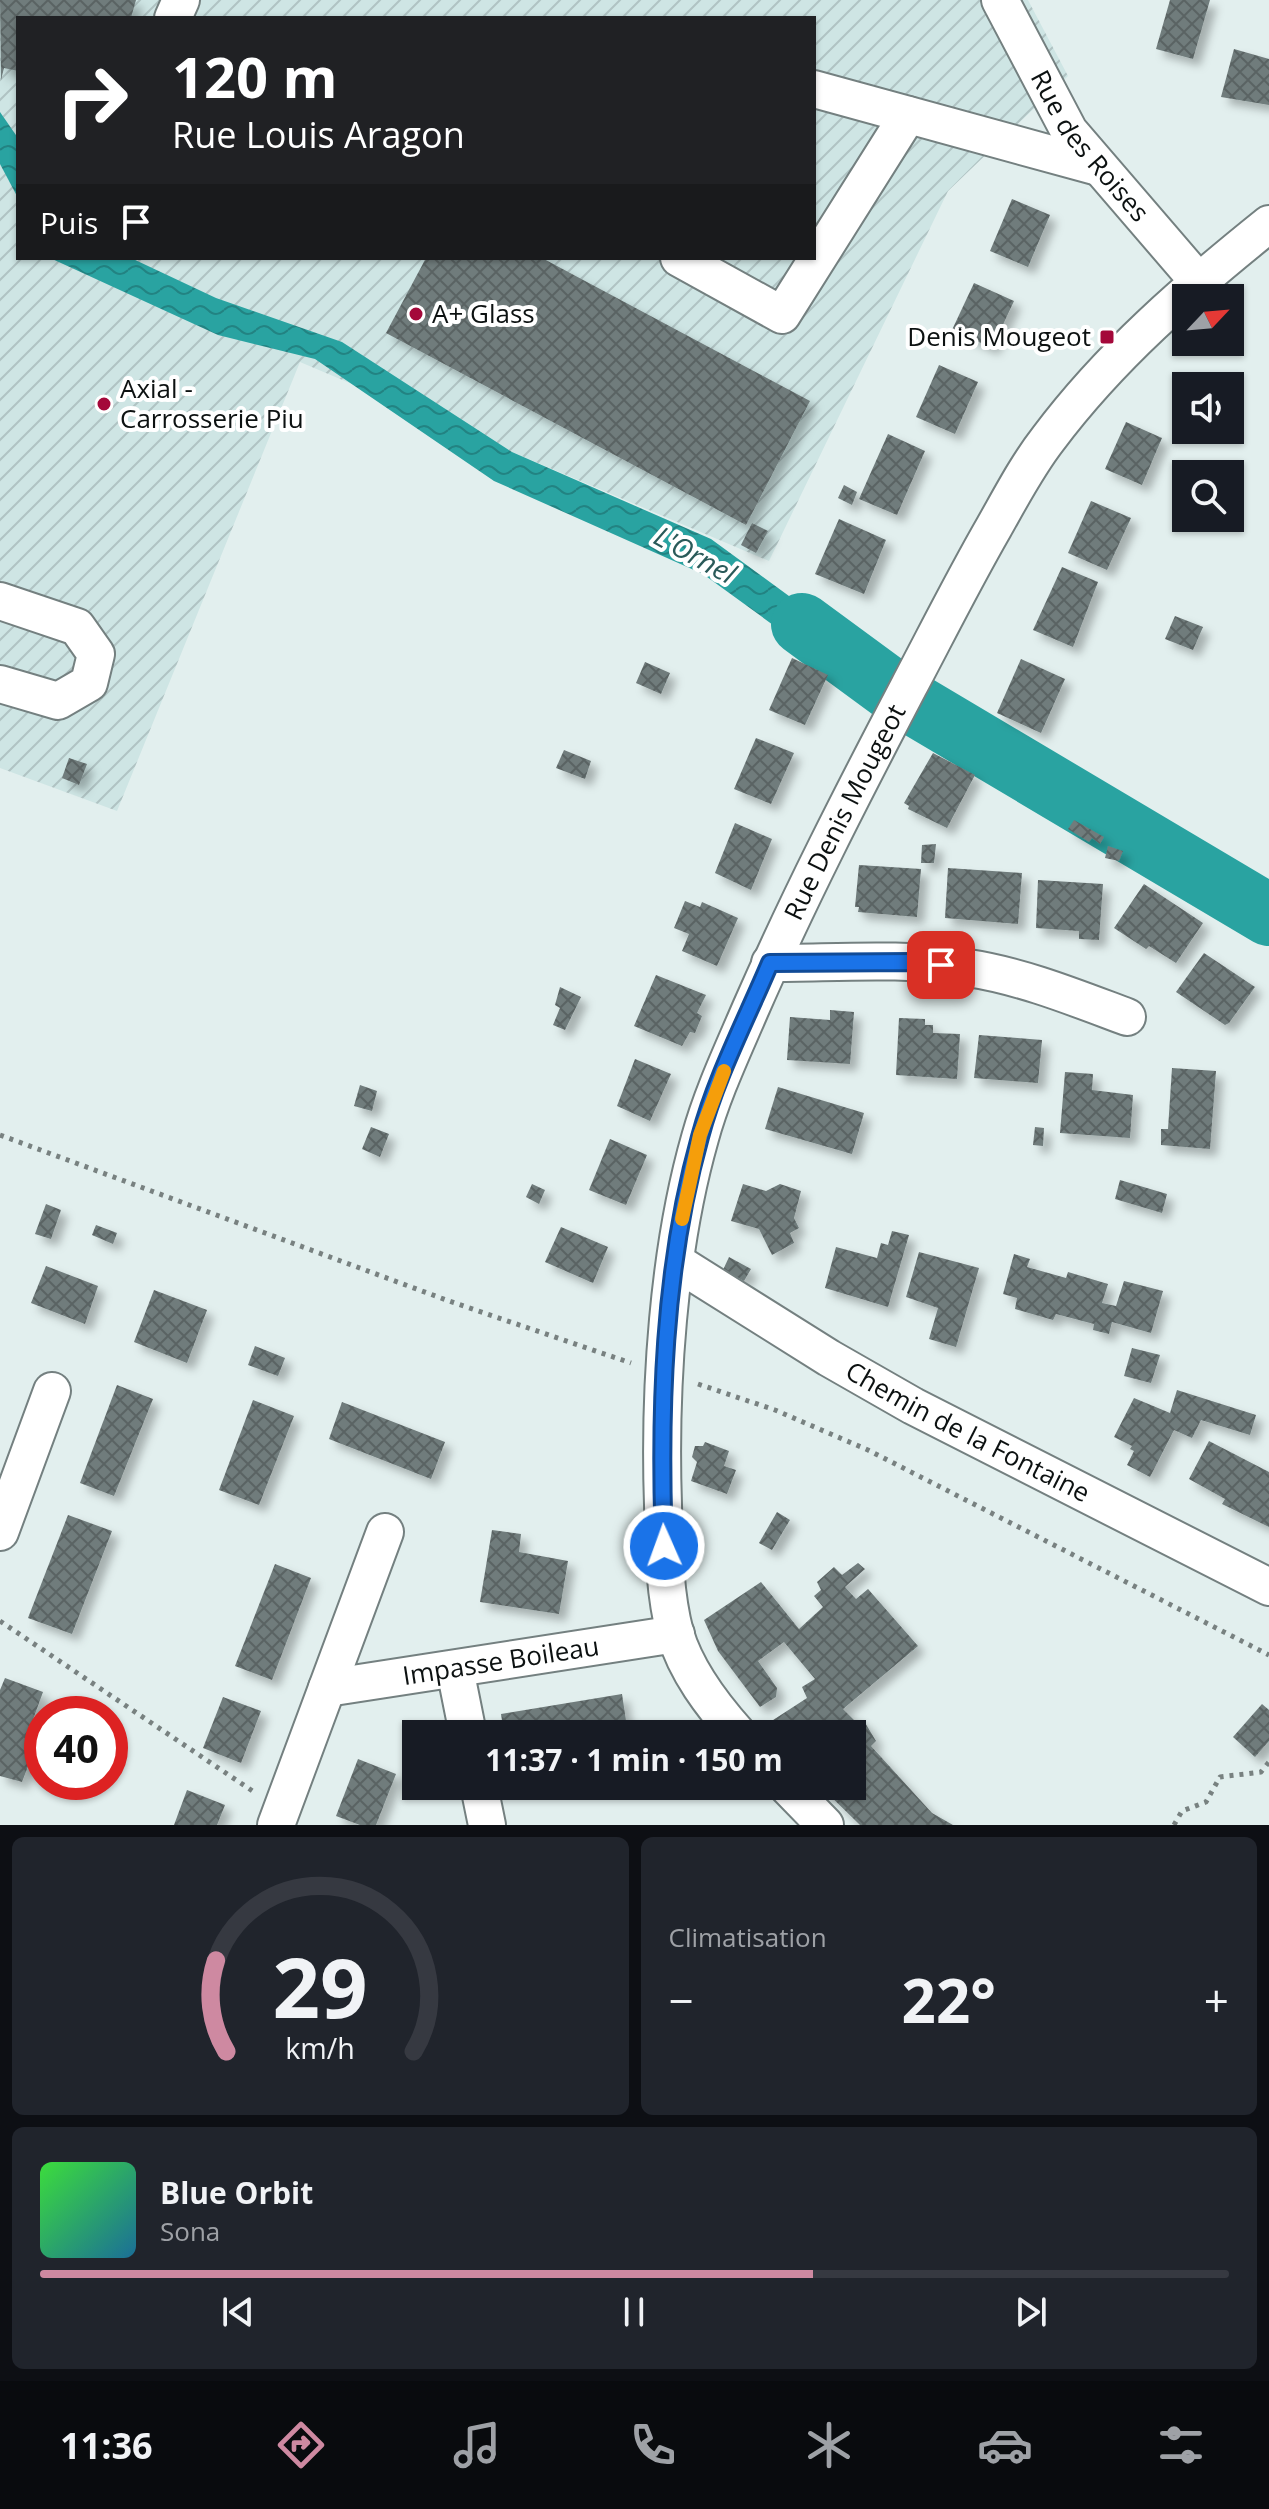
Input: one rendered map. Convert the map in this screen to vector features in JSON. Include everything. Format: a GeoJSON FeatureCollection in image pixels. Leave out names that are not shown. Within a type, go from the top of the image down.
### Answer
{"type":"FeatureCollection","features":[{"type":"Feature","properties":{"kind":"street","name":"Rue des Roises"},"geometry":{"type":"LineString","coordinates":[[1000,0],[1069,131],[1198,281]]}},
{"type":"Feature","properties":{"kind":"street"},"geometry":{"type":"LineString","coordinates":[[816,90],[1098,167]]}},
{"type":"Feature","properties":{"kind":"street"},"geometry":{"type":"LineString","coordinates":[[683,260],[782,315],[908,115]]}},
{"type":"Feature","properties":{"kind":"street","name":"Rue Denis Mougeot"},"geometry":{"type":"LineString","coordinates":[[725,1720],[690,1668],[676,1634],[668,1595],[664,1546],[661,1457],[665,1375],[685,1195],[700,1135],[770,963],[892,717],[964,580],[1044,444],[1077,400],[1145,329],[1269,224]]}},
{"type":"Feature","properties":{"kind":"street"},"geometry":{"type":"LineString","coordinates":[[0,601],[77,627],[96,654],[89,683],[58,701],[0,684]]}},
{"type":"Feature","properties":{"kind":"street"},"geometry":{"type":"LineString","coordinates":[[770,963],[913,962],[969,968],[1025,982],[1127,1017]]}},
{"type":"Feature","properties":{"kind":"street","name":"Chemin de la Fontaine"},"geometry":{"type":"LineString","coordinates":[[676,1262],[829,1358],[913,1406],[1269,1587]]}},
{"type":"Feature","properties":{"kind":"street"},"geometry":{"type":"LineString","coordinates":[[0,1532],[52,1391]]}},
{"type":"Feature","properties":{"kind":"street"},"geometry":{"type":"LineString","coordinates":[[279,1818],[385,1532]]}},
{"type":"Feature","properties":{"kind":"street","name":"Impasse Boileau"},"geometry":{"type":"LineString","coordinates":[[327,1688],[676,1634]]}},
{"type":"Feature","properties":{"kind":"street"},"geometry":{"type":"LineString","coordinates":[[455,1669],[465,1720]]}},
{"type":"Feature","properties":{"kind":"street"},"geometry":{"type":"LineString","coordinates":[[482,1800],[487,1825]]}},
{"type":"Feature","properties":{"kind":"street"},"geometry":{"type":"LineString","coordinates":[[801,1800],[825,1825]]}},
{"type":"Feature","properties":{"kind":"path"},"geometry":{"type":"LineString","coordinates":[[0,1135],[449,1301],[775,1410],[868,1450],[1269,1655]]}},
{"type":"Feature","properties":{"kind":"path"},"geometry":{"type":"LineString","coordinates":[[0,1621],[279,1818]]}},
{"type":"Feature","properties":{"kind":"path"},"geometry":{"type":"LineString","coordinates":[[1174,1825],[1182,1811],[1206,1802],[1220,1777],[1261,1772],[1269,1762]]}},
{"type":"Feature","properties":{"kind":"shaded area"},"geometry":{"type":"Polygon","coordinates":[[[0,0],[1028,0],[1068,76],[948,191],[769,561],[300,362],[117,811],[0,768],[0,0]]]}},
{"type":"Feature","properties":{"kind":"water"},"geometry":{"type":"Polygon","coordinates":[[[0,112],[16,135],[16,194],[0,164],[0,112]]]}},
{"type":"Feature","properties":{"kind":"water"},"geometry":{"type":"Polygon","coordinates":[[[54,260],[135,260],[216,298],[342,342],[512,452],[711,539],[875,659],[864,691],[703,574],[494,481],[315,359],[218,335],[54,260]]]}},
{"type":"Feature","properties":{"kind":"building"},"geometry":{"type":"Polygon","coordinates":[[[0,0],[136,0],[132,16],[16,16],[16,71],[4,68],[1,80],[0,0]]]}},
{"type":"Feature","properties":{"kind":"building"},"geometry":{"type":"Polygon","coordinates":[[[1170,0],[1210,0],[1193,59],[1156,49],[1170,0]]]}},
{"type":"Feature","properties":{"kind":"building"},"geometry":{"type":"Polygon","coordinates":[[[1234,49],[1269,59],[1269,105],[1221,97],[1234,49]]]}},
{"type":"Feature","properties":{"kind":"building"},"geometry":{"type":"Polygon","coordinates":[[[1012,199],[1050,215],[1028,267],[990,251],[1012,199]]]}},
{"type":"Feature","properties":{"kind":"building"},"geometry":{"type":"Polygon","coordinates":[[[425,260],[546,260],[810,401],[746,525],[386,333],[425,260]]]}},
{"type":"Feature","properties":{"kind":"building"},"geometry":{"type":"Polygon","coordinates":[[[974,283],[1014,301],[992,348],[952,330],[974,283]]]}},
{"type":"Feature","properties":{"kind":"building"},"geometry":{"type":"Polygon","coordinates":[[[939,365],[978,382],[955,434],[916,417],[939,365]]]}},
{"type":"Feature","properties":{"kind":"building"},"geometry":{"type":"Polygon","coordinates":[[[1126,422],[1162,438],[1142,485],[1105,469],[1126,422]]]}},
{"type":"Feature","properties":{"kind":"building"},"geometry":{"type":"Polygon","coordinates":[[[888,434],[925,451],[897,515],[859,499],[888,434]]]}},
{"type":"Feature","properties":{"kind":"building"},"geometry":{"type":"Polygon","coordinates":[[[844,485],[857,492],[852,505],[838,498],[844,485]]]}},
{"type":"Feature","properties":{"kind":"building"},"geometry":{"type":"Polygon","coordinates":[[[1091,501],[1131,518],[1107,570],[1068,553],[1091,501]]]}},
{"type":"Feature","properties":{"kind":"building"},"geometry":{"type":"Polygon","coordinates":[[[839,519],[886,540],[864,594],[815,574],[839,519]]]}},
{"type":"Feature","properties":{"kind":"building"},"geometry":{"type":"Polygon","coordinates":[[[752,523],[768,531],[756,553],[741,545],[752,523]]]}},
{"type":"Feature","properties":{"kind":"building"},"geometry":{"type":"Polygon","coordinates":[[[1062,567],[1098,582],[1073,647],[1033,630],[1062,567]]]}},
{"type":"Feature","properties":{"kind":"building"},"geometry":{"type":"Polygon","coordinates":[[[1175,616],[1203,627],[1193,650],[1165,639],[1175,616]]]}},
{"type":"Feature","properties":{"kind":"building"},"geometry":{"type":"Polygon","coordinates":[[[792,658],[828,675],[805,725],[769,710],[792,658]]]}},
{"type":"Feature","properties":{"kind":"building"},"geometry":{"type":"Polygon","coordinates":[[[1021,659],[1065,679],[1041,733],[997,713],[1021,659]]]}},
{"type":"Feature","properties":{"kind":"building"},"geometry":{"type":"Polygon","coordinates":[[[645,662],[670,673],[661,694],[636,683],[645,662]]]}},
{"type":"Feature","properties":{"kind":"building"},"geometry":{"type":"Polygon","coordinates":[[[756,738],[794,753],[771,804],[734,789],[756,738]]]}},
{"type":"Feature","properties":{"kind":"building"},"geometry":{"type":"Polygon","coordinates":[[[564,750],[591,761],[585,779],[556,768],[564,750]]]}},
{"type":"Feature","properties":{"kind":"building"},"geometry":{"type":"Polygon","coordinates":[[[933,753],[975,775],[947,828],[908,809],[909,806],[904,803],[933,753]]]}},
{"type":"Feature","properties":{"kind":"building"},"geometry":{"type":"Polygon","coordinates":[[[69,758],[87,764],[79,785],[62,778],[69,758]]]}},
{"type":"Feature","properties":{"kind":"building"},"geometry":{"type":"Polygon","coordinates":[[[1074,820],[1104,837],[1100,844],[1092,838],[1089,842],[1068,829],[1074,820]]]}},
{"type":"Feature","properties":{"kind":"building"},"geometry":{"type":"Polygon","coordinates":[[[735,823],[772,839],[751,890],[715,873],[735,823]]]}},
{"type":"Feature","properties":{"kind":"building"},"geometry":{"type":"Polygon","coordinates":[[[936,844],[934,863],[921,863],[922,845],[936,844]]]}},
{"type":"Feature","properties":{"kind":"building"},"geometry":{"type":"Polygon","coordinates":[[[1108,846],[1123,851],[1119,861],[1105,858],[1108,846]]]}},
{"type":"Feature","properties":{"kind":"building"},"geometry":{"type":"Polygon","coordinates":[[[859,865],[921,869],[917,917],[858,912],[859,907],[855,907],[859,865]]]}},
{"type":"Feature","properties":{"kind":"building"},"geometry":{"type":"Polygon","coordinates":[[[948,868],[1022,873],[1018,924],[945,918],[948,868]]]}},
{"type":"Feature","properties":{"kind":"building"},"geometry":{"type":"Polygon","coordinates":[[[1038,880],[1103,884],[1099,940],[1079,939],[1079,931],[1036,928],[1038,880]]]}},
{"type":"Feature","properties":{"kind":"building"},"geometry":{"type":"Polygon","coordinates":[[[1144,884],[1203,923],[1176,963],[1149,946],[1146,949],[1114,928],[1144,884]]]}},
{"type":"Feature","properties":{"kind":"building"},"geometry":{"type":"Polygon","coordinates":[[[685,901],[700,907],[702,902],[738,918],[717,966],[682,951],[689,934],[674,928],[685,901]]]}},
{"type":"Feature","properties":{"kind":"building"},"geometry":{"type":"Polygon","coordinates":[[[1204,953],[1255,987],[1225,1025],[1176,992],[1204,953]]]}},
{"type":"Feature","properties":{"kind":"building"},"geometry":{"type":"Polygon","coordinates":[[[656,975],[706,995],[697,1013],[702,1016],[695,1033],[690,1032],[682,1046],[634,1026],[656,975]]]}},
{"type":"Feature","properties":{"kind":"building"},"geometry":{"type":"Polygon","coordinates":[[[560,987],[581,997],[565,1030],[553,1025],[560,1008],[555,1005],[560,987]]]}},
{"type":"Feature","properties":{"kind":"building"},"geometry":{"type":"Polygon","coordinates":[[[830,1010],[854,1012],[850,1064],[787,1060],[790,1017],[830,1020],[830,1010]]]}},
{"type":"Feature","properties":{"kind":"building"},"geometry":{"type":"Polygon","coordinates":[[[899,1018],[925,1019],[925,1025],[933,1025],[933,1033],[960,1034],[957,1079],[896,1075],[899,1018]]]}},
{"type":"Feature","properties":{"kind":"building"},"geometry":{"type":"Polygon","coordinates":[[[979,1035],[1042,1040],[1038,1083],[974,1078],[979,1035]]]}},
{"type":"Feature","properties":{"kind":"building"},"geometry":{"type":"Polygon","coordinates":[[[635,1059],[671,1074],[650,1121],[617,1106],[635,1059]]]}},
{"type":"Feature","properties":{"kind":"building"},"geometry":{"type":"Polygon","coordinates":[[[1172,1068],[1216,1071],[1210,1149],[1161,1145],[1161,1129],[1168,1129],[1172,1068]]]}},
{"type":"Feature","properties":{"kind":"building"},"geometry":{"type":"Polygon","coordinates":[[[1065,1072],[1093,1074],[1092,1090],[1133,1095],[1130,1138],[1060,1133],[1065,1072]]]}},
{"type":"Feature","properties":{"kind":"building"},"geometry":{"type":"Polygon","coordinates":[[[360,1085],[377,1091],[372,1111],[354,1106],[360,1085]]]}},
{"type":"Feature","properties":{"kind":"building"},"geometry":{"type":"Polygon","coordinates":[[[778,1087],[864,1113],[852,1154],[765,1129],[778,1087]]]}},
{"type":"Feature","properties":{"kind":"building"},"geometry":{"type":"Polygon","coordinates":[[[371,1127],[389,1134],[380,1157],[362,1149],[371,1127]]]}},
{"type":"Feature","properties":{"kind":"building"},"geometry":{"type":"Polygon","coordinates":[[[1035,1127],[1044,1128],[1043,1146],[1033,1145],[1035,1127]]]}},
{"type":"Feature","properties":{"kind":"building"},"geometry":{"type":"Polygon","coordinates":[[[610,1139],[647,1155],[626,1205],[589,1190],[610,1139]]]}},
{"type":"Feature","properties":{"kind":"building"},"geometry":{"type":"Polygon","coordinates":[[[1120,1180],[1167,1194],[1162,1213],[1115,1199],[1120,1180]]]}},
{"type":"Feature","properties":{"kind":"building"},"geometry":{"type":"Polygon","coordinates":[[[532,1184],[545,1190],[539,1204],[526,1197],[532,1184]]]}},
{"type":"Feature","properties":{"kind":"building"},"geometry":{"type":"Polygon","coordinates":[[[743,1184],[766,1191],[780,1184],[801,1191],[794,1218],[799,1228],[790,1233],[794,1243],[772,1255],[759,1229],[731,1221],[743,1184]]]}},
{"type":"Feature","properties":{"kind":"building"},"geometry":{"type":"Polygon","coordinates":[[[46,1204],[61,1210],[51,1239],[35,1234],[46,1204]]]}},
{"type":"Feature","properties":{"kind":"building"},"geometry":{"type":"Polygon","coordinates":[[[96,1225],[117,1233],[113,1244],[92,1235],[96,1225]]]}},
{"type":"Feature","properties":{"kind":"building"},"geometry":{"type":"Polygon","coordinates":[[[561,1227],[608,1247],[593,1283],[545,1262],[561,1227]]]}},
{"type":"Feature","properties":{"kind":"building"},"geometry":{"type":"Polygon","coordinates":[[[892,1231],[909,1235],[888,1307],[825,1288],[836,1247],[877,1258],[881,1243],[888,1245],[892,1231]]]}},
{"type":"Feature","properties":{"kind":"building"},"geometry":{"type":"Polygon","coordinates":[[[919,1252],[979,1268],[956,1347],[929,1339],[938,1308],[906,1297],[919,1252]]]}},
{"type":"Feature","properties":{"kind":"building"},"geometry":{"type":"Polygon","coordinates":[[[1014,1254],[1030,1259],[1027,1267],[1066,1278],[1068,1272],[1108,1284],[1102,1303],[1116,1306],[1124,1281],[1163,1291],[1151,1333],[1112,1322],[1109,1334],[1093,1330],[1094,1324],[1056,1314],[1053,1320],[1015,1309],[1017,1298],[1003,1294],[1014,1254]]]}},
{"type":"Feature","properties":{"kind":"building"},"geometry":{"type":"Polygon","coordinates":[[[729,1257],[751,1269],[744,1281],[723,1270],[729,1257]]]}},
{"type":"Feature","properties":{"kind":"building"},"geometry":{"type":"Polygon","coordinates":[[[46,1266],[98,1286],[85,1324],[31,1303],[46,1266]]]}},
{"type":"Feature","properties":{"kind":"building"},"geometry":{"type":"Polygon","coordinates":[[[154,1290],[207,1310],[187,1363],[134,1342],[154,1290]]]}},
{"type":"Feature","properties":{"kind":"building"},"geometry":{"type":"Polygon","coordinates":[[[255,1346],[285,1358],[278,1376],[248,1365],[255,1346]]]}},
{"type":"Feature","properties":{"kind":"building"},"geometry":{"type":"Polygon","coordinates":[[[1132,1348],[1160,1355],[1151,1383],[1124,1376],[1132,1348]]]}},
{"type":"Feature","properties":{"kind":"building"},"geometry":{"type":"Polygon","coordinates":[[[117,1385],[153,1399],[114,1496],[80,1483],[117,1385]]]}},
{"type":"Feature","properties":{"kind":"building"},"geometry":{"type":"Polygon","coordinates":[[[1177,1390],[1256,1415],[1250,1435],[1201,1420],[1192,1438],[1174,1430],[1150,1477],[1127,1465],[1134,1451],[1130,1449],[1132,1446],[1114,1437],[1134,1398],[1170,1413],[1177,1390]]]}},
{"type":"Feature","properties":{"kind":"building"},"geometry":{"type":"Polygon","coordinates":[[[253,1400],[294,1416],[259,1505],[219,1490],[253,1400]]]}},
{"type":"Feature","properties":{"kind":"building"},"geometry":{"type":"Polygon","coordinates":[[[342,1402],[445,1442],[431,1479],[329,1439],[342,1402]]]}},
{"type":"Feature","properties":{"kind":"building"},"geometry":{"type":"Polygon","coordinates":[[[1209,1441],[1269,1472],[1269,1527],[1222,1504],[1225,1499],[1189,1479],[1209,1441]]]}},
{"type":"Feature","properties":{"kind":"building"},"geometry":{"type":"Polygon","coordinates":[[[705,1442],[729,1451],[724,1466],[736,1470],[727,1494],[691,1481],[697,1462],[692,1457],[695,1446],[703,1446],[705,1442]]]}},
{"type":"Feature","properties":{"kind":"building"},"geometry":{"type":"Polygon","coordinates":[[[777,1512],[790,1520],[772,1550],[759,1543],[777,1512]]]}},
{"type":"Feature","properties":{"kind":"building"},"geometry":{"type":"Polygon","coordinates":[[[68,1515],[112,1531],[72,1634],[28,1618],[68,1515]]]}},
{"type":"Feature","properties":{"kind":"building"},"geometry":{"type":"Polygon","coordinates":[[[492,1530],[521,1534],[519,1552],[568,1561],[559,1614],[480,1602],[492,1530]]]}},
{"type":"Feature","properties":{"kind":"building"},"geometry":{"type":"Polygon","coordinates":[[[858,1563],[865,1569],[845,1587],[856,1599],[868,1589],[918,1646],[843,1709],[854,1720],[773,1720],[807,1698],[802,1687],[815,1679],[784,1642],[758,1661],[777,1688],[776,1697],[760,1707],[718,1651],[704,1620],[761,1582],[799,1629],[823,1607],[814,1596],[821,1590],[817,1582],[834,1567],[842,1575],[858,1563]]]}},
{"type":"Feature","properties":{"kind":"building"},"geometry":{"type":"Polygon","coordinates":[[[275,1564],[311,1578],[272,1680],[235,1666],[275,1564]]]}},
{"type":"Feature","properties":{"kind":"building"},"geometry":{"type":"Polygon","coordinates":[[[5,1678],[43,1692],[42,1696],[24,1696],[22,1782],[0,1776],[0,1690],[5,1678]]]}},
{"type":"Feature","properties":{"kind":"building"},"geometry":{"type":"Polygon","coordinates":[[[622,1694],[626,1720],[502,1720],[501,1714],[622,1694]]]}},
{"type":"Feature","properties":{"kind":"building"},"geometry":{"type":"Polygon","coordinates":[[[223,1697],[261,1711],[241,1763],[203,1748],[223,1697]]]}},
{"type":"Feature","properties":{"kind":"building"},"geometry":{"type":"Polygon","coordinates":[[[1262,1704],[1269,1710],[1269,1741],[1255,1757],[1233,1737],[1262,1704]]]}},
{"type":"Feature","properties":{"kind":"building"},"geometry":{"type":"Polygon","coordinates":[[[866,1724],[876,1741],[871,1746],[932,1813],[953,1825],[860,1825],[834,1800],[866,1800],[866,1724]]]}},
{"type":"Feature","properties":{"kind":"building"},"geometry":{"type":"Polygon","coordinates":[[[358,1759],[396,1774],[376,1825],[360,1825],[336,1816],[358,1759]]]}},
{"type":"Feature","properties":{"kind":"building"},"geometry":{"type":"Polygon","coordinates":[[[187,1790],[225,1805],[217,1825],[174,1825],[187,1790]]]}},
{"type":"Feature","properties":{"kind":"waterway","name":"L'Ornel"},"geometry":{"type":"LineString","coordinates":[[802,624],[900,696],[1269,915]]}},
{"type":"Feature","properties":{"kind":"slow traffic"},"geometry":{"type":"LineString","coordinates":[[682,1219],[700,1135],[724,1071]]}},
{"type":"Feature","properties":{"kind":"place","name":"A+ Glass"},"geometry":{"type":"Point","coordinates":[416,314]}},
{"type":"Feature","properties":{"kind":"place","name":"Denis Mougeot"},"geometry":{"type":"Point","coordinates":[1107,337]}},
{"type":"Feature","properties":{"kind":"place","name":"Axial - Carrosserie Piu"},"geometry":{"type":"Point","coordinates":[104,404]}},
{"type":"Feature","properties":{"kind":"route"},"geometry":{"type":"LineString","coordinates":[[664,1546],[661,1457],[665,1375],[685,1195],[700,1135],[720,1080],[770,963],[913,962],[941,965]]}}]}
